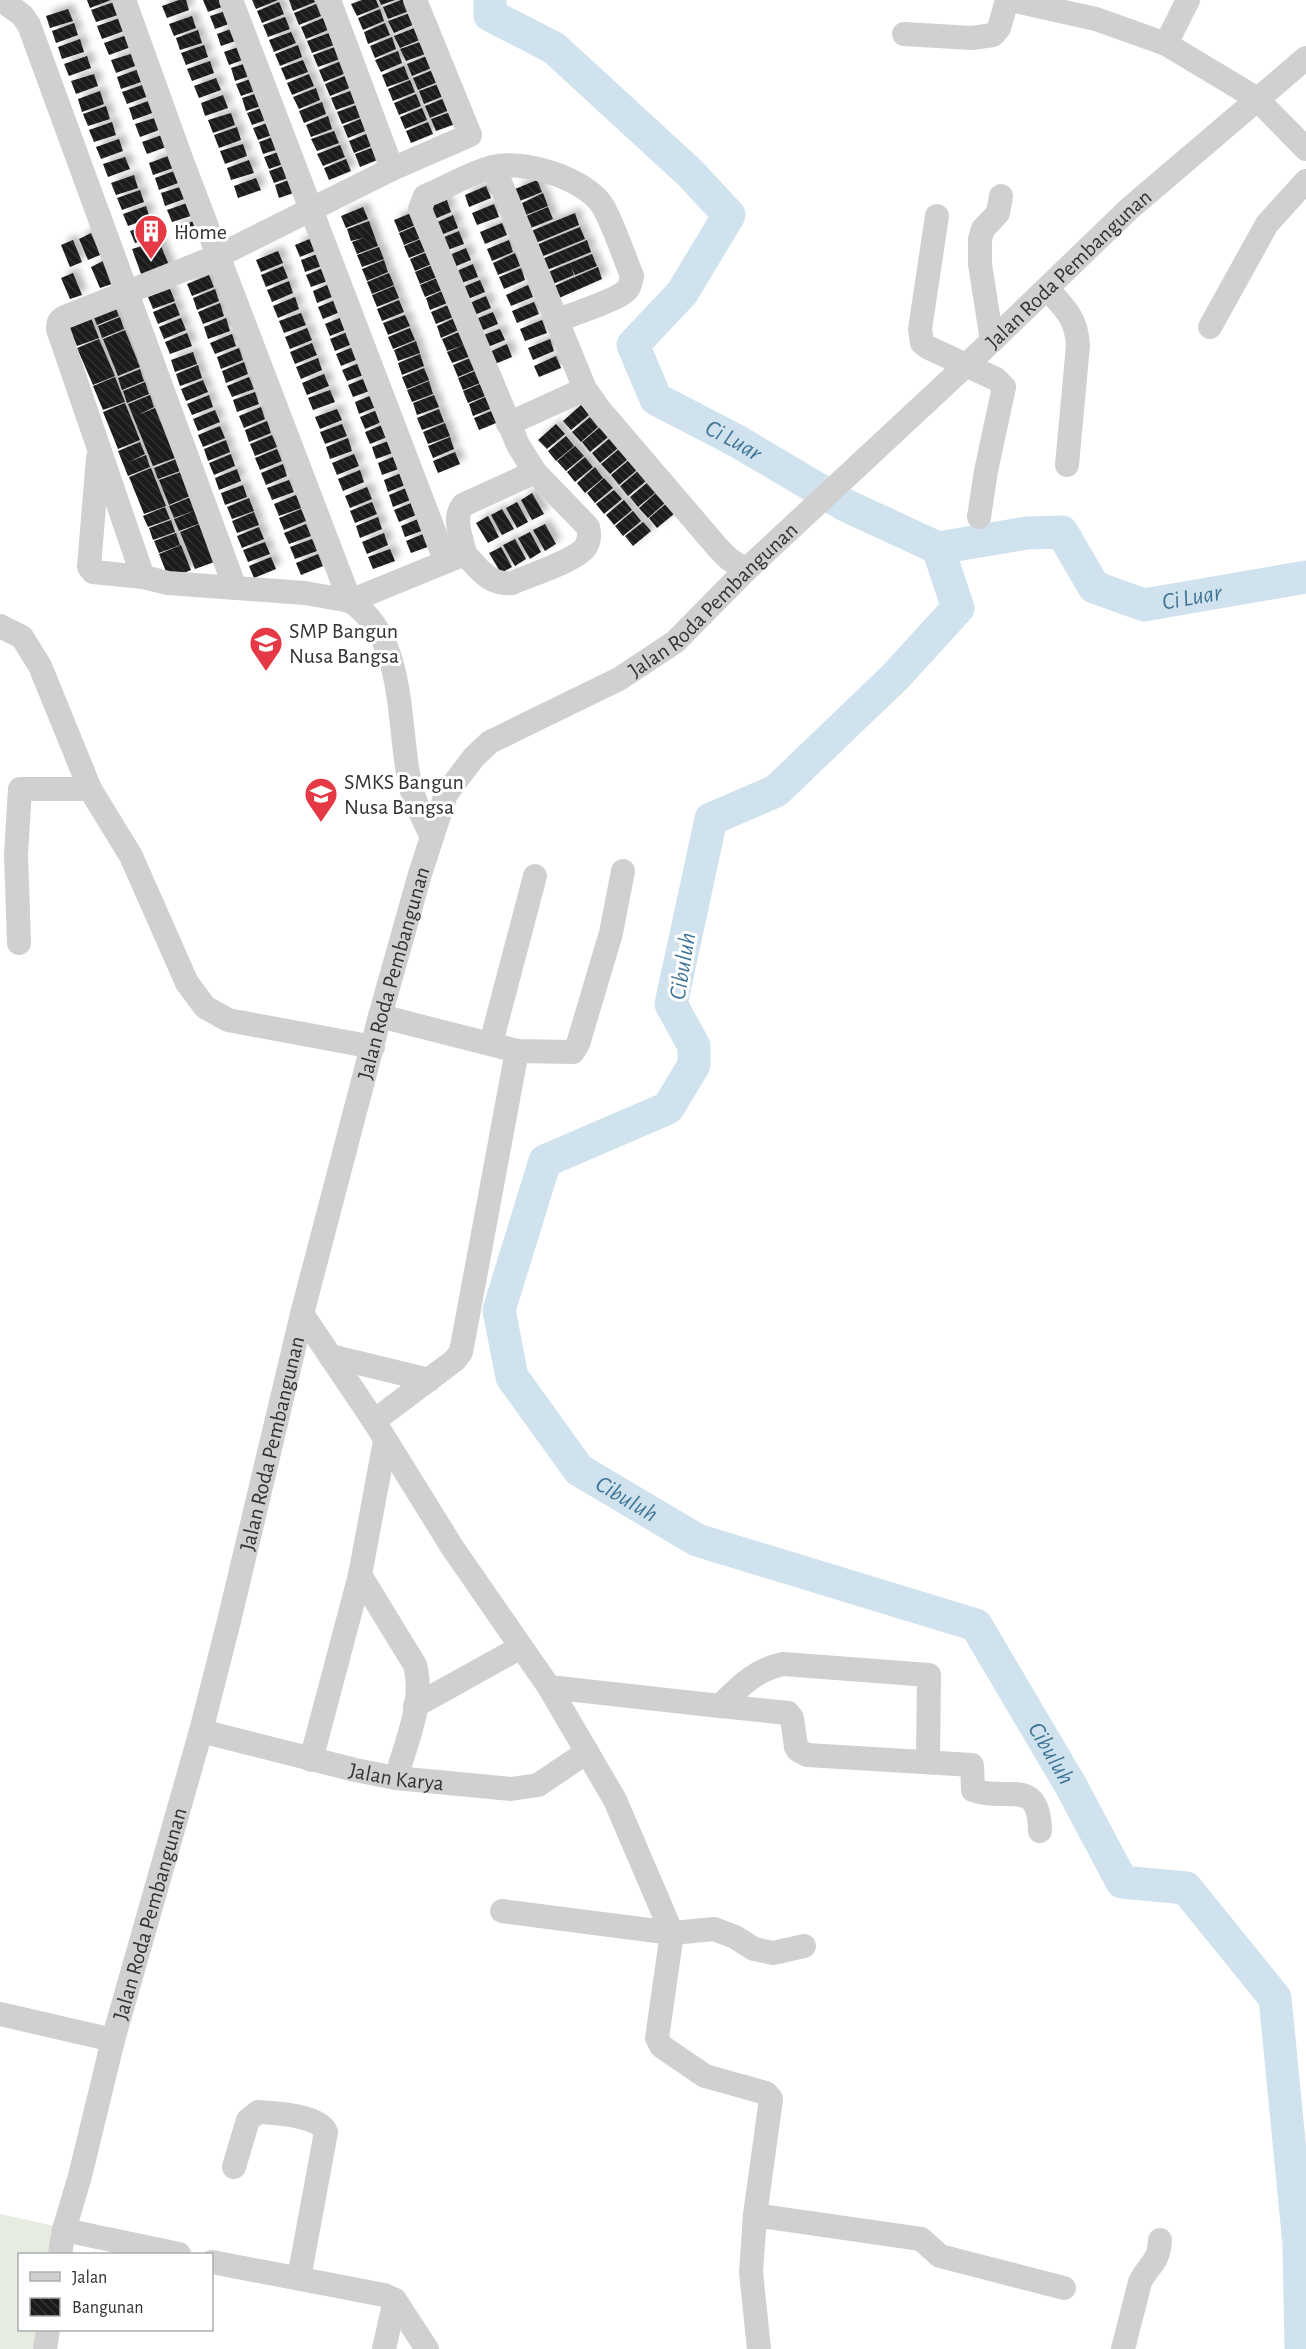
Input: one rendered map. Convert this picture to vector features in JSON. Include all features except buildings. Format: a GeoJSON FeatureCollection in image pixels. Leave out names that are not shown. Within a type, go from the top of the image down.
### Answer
{"type":"FeatureCollection","features":[{"type":"Feature","properties":{"kind":"street"},"geometry":{"type":"LineString","coordinates":[[1,0],[22,15],[29,25],[235,588]]}},
{"type":"Feature","properties":{"kind":"street"},"geometry":{"type":"LineString","coordinates":[[124,0],[225,253],[358,602],[381,636],[397,681],[404,753],[414,801],[431,835]]}},
{"type":"Feature","properties":{"kind":"street"},"geometry":{"type":"LineString","coordinates":[[137,0],[225,253]]}},
{"type":"Feature","properties":{"kind":"street"},"geometry":{"type":"LineString","coordinates":[[231,0],[312,209],[455,557],[488,579],[502,584],[512,583],[566,560],[585,548],[590,534],[588,527],[535,472],[508,424],[420,208],[425,196],[494,166],[529,167],[556,174],[591,194],[603,206],[632,276],[627,290],[556,321]]}},
{"type":"Feature","properties":{"kind":"street"},"geometry":{"type":"LineString","coordinates":[[329,0],[392,170]]}},
{"type":"Feature","properties":{"kind":"street"},"geometry":{"type":"LineString","coordinates":[[143,577],[58,324],[65,317],[225,253],[392,170],[470,135],[415,0]]}},
{"type":"Feature","properties":{"kind":"street"},"geometry":{"type":"LineString","coordinates":[[904,34],[972,38],[993,35],[999,28],[1009,0],[1096,19],[1166,44],[1256,98],[1306,149]]}},
{"type":"Feature","properties":{"kind":"street"},"geometry":{"type":"LineString","coordinates":[[1166,44],[1188,0]]}},
{"type":"Feature","properties":{"kind":"street","name":"Jalan Roda Pembangunan"},"geometry":{"type":"LineString","coordinates":[[60,2253],[64,2230],[80,2176],[113,2040],[201,1731],[302,1314],[380,1016],[431,835],[446,794],[474,757],[490,742],[619,679],[653,657],[689,629],[746,570],[992,341],[1129,209],[1256,98],[1306,58]]}},
{"type":"Feature","properties":{"kind":"street"},"geometry":{"type":"LineString","coordinates":[[494,166],[585,388],[600,410],[718,548],[729,560],[746,570]]}},
{"type":"Feature","properties":{"kind":"street"},"geometry":{"type":"LineString","coordinates":[[1210,327],[1267,224],[1306,181]]}},
{"type":"Feature","properties":{"kind":"street"},"geometry":{"type":"LineString","coordinates":[[992,341],[980,264],[980,239],[984,229],[998,213],[1001,196]]}},
{"type":"Feature","properties":{"kind":"street"},"geometry":{"type":"LineString","coordinates":[[937,216],[920,338],[927,347],[966,364],[996,380],[1004,387],[988,460],[979,517]]}},
{"type":"Feature","properties":{"kind":"street"},"geometry":{"type":"LineString","coordinates":[[1047,288],[1071,316],[1077,327],[1078,345],[1067,465]]}},
{"type":"Feature","properties":{"kind":"street"},"geometry":{"type":"LineString","coordinates":[[508,424],[585,388]]}},
{"type":"Feature","properties":{"kind":"street"},"geometry":{"type":"LineString","coordinates":[[99,450],[89,567],[93,572],[143,577],[168,583],[305,593],[358,602],[455,557]]}},
{"type":"Feature","properties":{"kind":"street"},"geometry":{"type":"LineString","coordinates":[[455,557],[458,512],[464,505],[535,472]]}},
{"type":"Feature","properties":{"kind":"street"},"geometry":{"type":"LineString","coordinates":[[0,626],[22,637],[40,666],[90,789],[131,856],[187,983],[205,1007],[228,1020],[372,1047]]}},
{"type":"Feature","properties":{"kind":"street"},"geometry":{"type":"LineString","coordinates":[[19,943],[16,855],[10,790],[90,789]]}},
{"type":"Feature","properties":{"kind":"street"},"geometry":{"type":"LineString","coordinates":[[380,1016],[517,1051],[567,1053],[575,1049],[611,933],[623,871]]}},
{"type":"Feature","properties":{"kind":"street"},"geometry":{"type":"LineString","coordinates":[[491,1043],[535,876]]}},
{"type":"Feature","properties":{"kind":"street"},"geometry":{"type":"LineString","coordinates":[[311,1760],[360,1575],[380,1431],[429,1380],[456,1360],[461,1352],[517,1051]]}},
{"type":"Feature","properties":{"kind":"street"},"geometry":{"type":"LineString","coordinates":[[302,1314],[380,1431],[452,1547],[549,1687],[615,1800],[672,1934],[657,2038],[661,2046],[705,2076],[766,2093],[771,2099],[755,2215],[751,2271],[759,2349]]}},
{"type":"Feature","properties":{"kind":"street"},"geometry":{"type":"LineString","coordinates":[[330,1356],[429,1380]]}},
{"type":"Feature","properties":{"kind":"street"},"geometry":{"type":"LineString","coordinates":[[360,1575],[415,1665],[418,1675],[416,1706],[396,1778]]}},
{"type":"Feature","properties":{"kind":"street"},"geometry":{"type":"LineString","coordinates":[[416,1706],[522,1647]]}},
{"type":"Feature","properties":{"kind":"street"},"geometry":{"type":"LineString","coordinates":[[720,1706],[756,1674],[769,1667],[783,1664],[928,1675],[928,1762]]}},
{"type":"Feature","properties":{"kind":"street"},"geometry":{"type":"LineString","coordinates":[[549,1687],[788,1713],[792,1718],[798,1750],[807,1755],[972,1765],[973,1787],[976,1792],[1022,1794],[1031,1797],[1037,1805],[1040,1831]]}},
{"type":"Feature","properties":{"kind":"street","name":"Jalan Karya"},"geometry":{"type":"LineString","coordinates":[[201,1731],[311,1760],[396,1778],[511,1789],[538,1785],[587,1752]]}},
{"type":"Feature","properties":{"kind":"street"},"geometry":{"type":"LineString","coordinates":[[502,1911],[672,1934],[714,1929],[735,1937],[754,1949],[773,1953],[804,1946]]}},
{"type":"Feature","properties":{"kind":"street"},"geometry":{"type":"LineString","coordinates":[[0,2014],[113,2040]]}},
{"type":"Feature","properties":{"kind":"street"},"geometry":{"type":"LineString","coordinates":[[234,2167],[248,2120],[258,2112],[316,2121],[324,2127],[326,2132],[299,2278]]}},
{"type":"Feature","properties":{"kind":"street"},"geometry":{"type":"LineString","coordinates":[[755,2215],[921,2239],[940,2256],[1064,2288]]}},
{"type":"Feature","properties":{"kind":"street"},"geometry":{"type":"LineString","coordinates":[[64,2230],[174,2253]]}},
{"type":"Feature","properties":{"kind":"street"},"geometry":{"type":"LineString","coordinates":[[1123,2349],[1140,2282],[1145,2273],[1154,2265],[1160,2240]]}},
{"type":"Feature","properties":{"kind":"street"},"geometry":{"type":"LineString","coordinates":[[213,2262],[375,2292],[395,2300],[427,2349]]}},
{"type":"Feature","properties":{"kind":"street"},"geometry":{"type":"LineString","coordinates":[[384,2349],[395,2300]]}},
{"type":"Feature","properties":{"kind":"street"},"geometry":{"type":"LineString","coordinates":[[45,2349],[48,2331]]}},
{"type":"Feature","properties":{"kind":"shaded area"},"geometry":{"type":"Polygon","coordinates":[[[0,2214],[59,2227],[54,2253],[18,2253],[18,2331],[42,2331],[39,2349],[0,2349],[0,2214]]]}},
{"type":"Feature","properties":{"kind":"waterway","name":"Ci Luar"},"geometry":{"type":"LineString","coordinates":[[490,0],[490,15],[554,48],[690,173],[729,215],[682,293],[633,345],[656,399],[737,441],[845,505],[938,548],[1027,533],[1062,532],[1094,587],[1144,605],[1306,577]]}},
{"type":"Feature","properties":{"kind":"waterway","name":"Cibuluh"},"geometry":{"type":"LineString","coordinates":[[938,548],[958,608],[895,677],[776,791],[711,819],[671,1004],[694,1046],[694,1065],[668,1108],[545,1161],[499,1310],[512,1377],[579,1470],[697,1540],[976,1625],[1071,1786],[1122,1882],[1186,1888],[1275,1998],[1299,2244],[1301,2349]]}},
{"type":"Feature","properties":{"kind":"place","name":"Home"},"geometry":{"type":"Point","coordinates":[151,260]}},
{"type":"Feature","properties":{"kind":"place","name":"SMP Bangun Nusa Bangsa"},"geometry":{"type":"Point","coordinates":[266,672]}},
{"type":"Feature","properties":{"kind":"place","name":"SMKS Bangun Nusa Bangsa"},"geometry":{"type":"Point","coordinates":[321,823]}}]}
